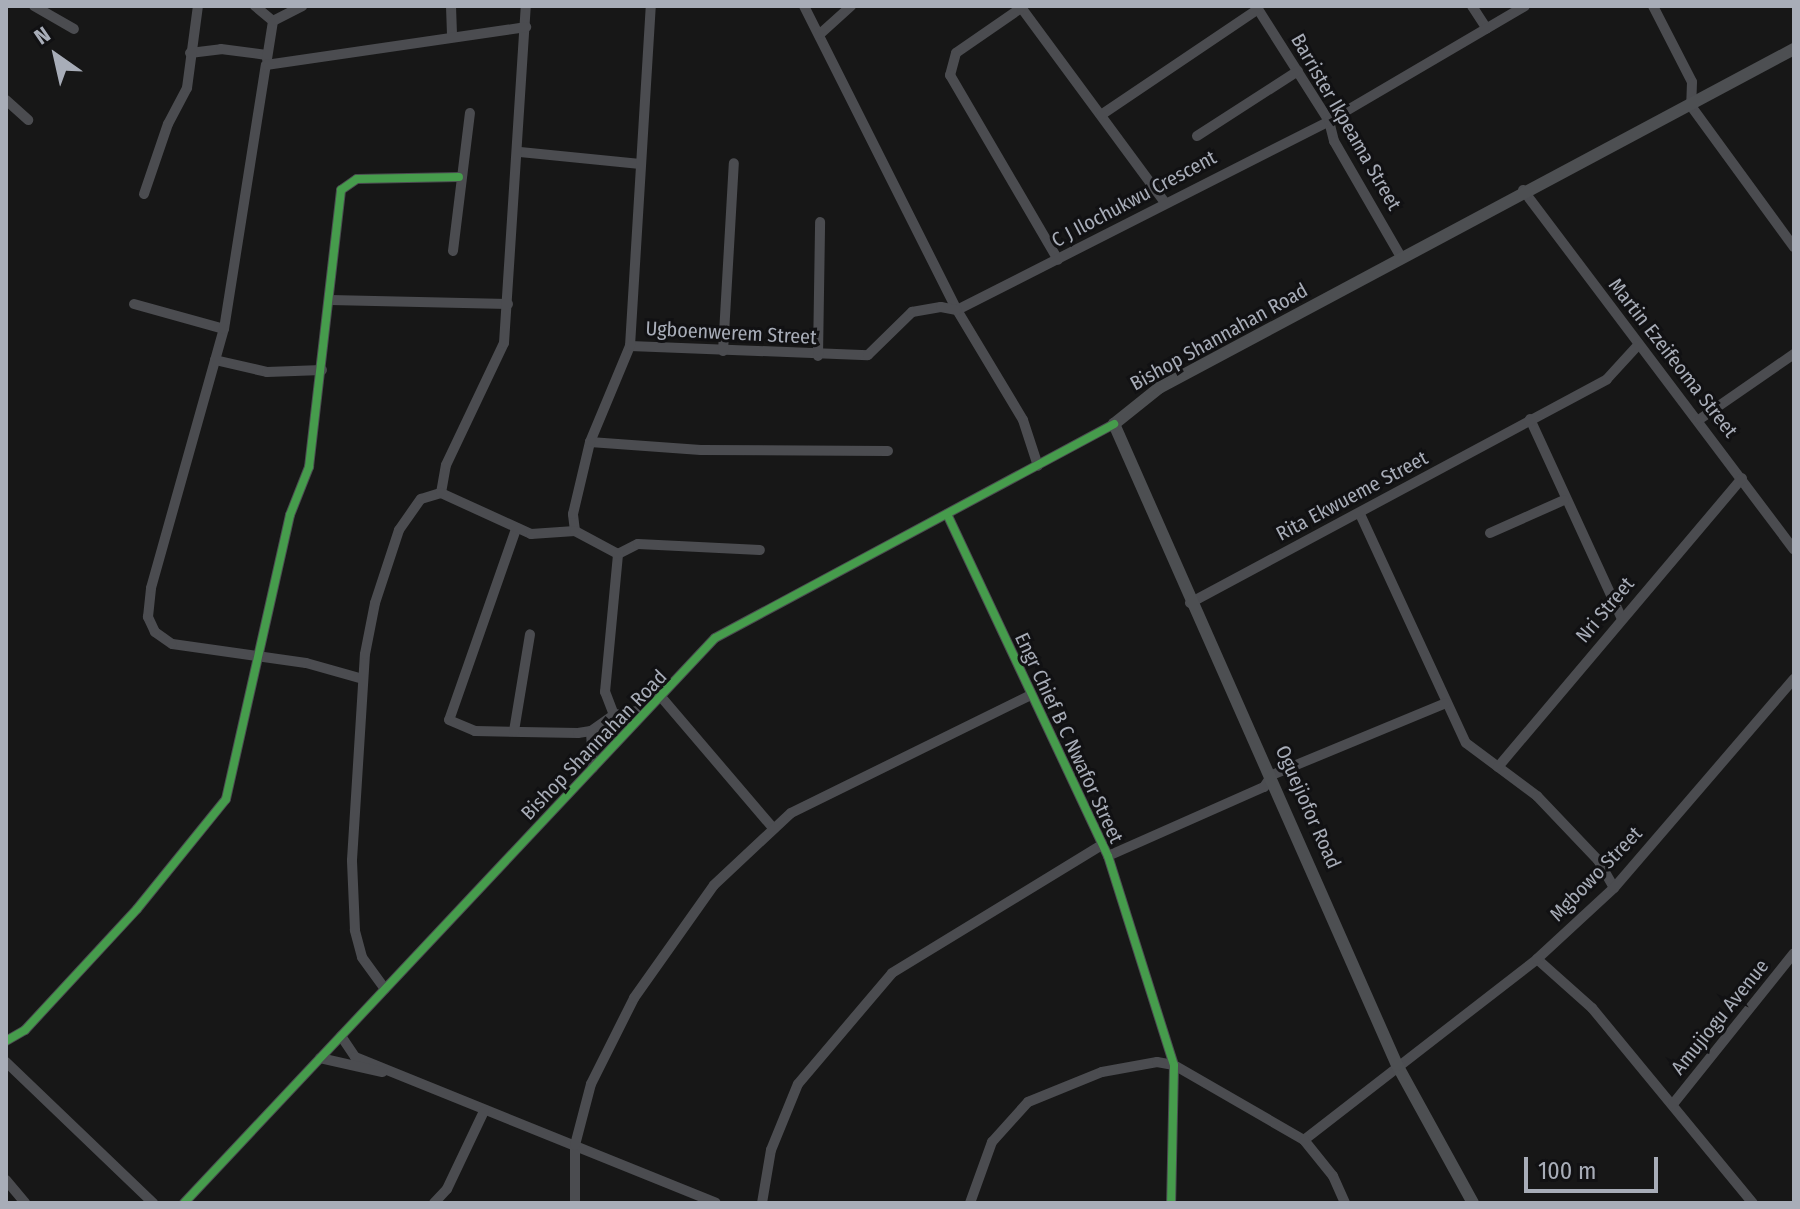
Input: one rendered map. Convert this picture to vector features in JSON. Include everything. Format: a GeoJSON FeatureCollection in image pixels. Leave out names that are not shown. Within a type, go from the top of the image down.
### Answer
{"type":"FeatureCollection","features":[{"type":"Feature","properties":{"kind":"main road","name":"Bishop Shannahan Road"},"geometry":{"type":"LineString","coordinates":[[1114,424],[1159,388],[1523,190],[1691,106],[1794,49]]}},
{"type":"Feature","properties":{"kind":"main road","name":"Oguejiofor Road"},"geometry":{"type":"LineString","coordinates":[[1114,424],[1190,603],[1272,775],[1397,1065],[1473,1203]]}},
{"type":"Feature","properties":{"kind":"street"},"geometry":{"type":"LineString","coordinates":[[34,6],[74,29]]}},
{"type":"Feature","properties":{"kind":"street"},"geometry":{"type":"LineString","coordinates":[[144,194],[168,124],[187,88],[198,6]]}},
{"type":"Feature","properties":{"kind":"street"},"geometry":{"type":"LineString","coordinates":[[255,6],[273,21]]}},
{"type":"Feature","properties":{"kind":"street"},"geometry":{"type":"LineString","coordinates":[[273,21],[302,6]]}},
{"type":"Feature","properties":{"kind":"street"},"geometry":{"type":"LineString","coordinates":[[451,6],[452,36]]}},
{"type":"Feature","properties":{"kind":"street"},"geometry":{"type":"LineString","coordinates":[[441,493],[446,465],[504,343],[520,152],[526,6]]}},
{"type":"Feature","properties":{"kind":"street"},"geometry":{"type":"LineString","coordinates":[[630,346],[651,6]]}},
{"type":"Feature","properties":{"kind":"street"},"geometry":{"type":"LineString","coordinates":[[804,6],[957,310],[1023,420],[1038,466]]}},
{"type":"Feature","properties":{"kind":"street"},"geometry":{"type":"LineString","coordinates":[[820,34],[851,6]]}},
{"type":"Feature","properties":{"kind":"street"},"geometry":{"type":"LineString","coordinates":[[1472,6],[1487,29]]}},
{"type":"Feature","properties":{"kind":"street","name":"C J Ilochukwu Crescent"},"geometry":{"type":"LineString","coordinates":[[957,310],[1153,214],[1164,201],[1329,121],[1525,6]]}},
{"type":"Feature","properties":{"kind":"street"},"geometry":{"type":"LineString","coordinates":[[1653,6],[1692,82],[1691,106],[1794,247]]}},
{"type":"Feature","properties":{"kind":"street"},"geometry":{"type":"LineString","coordinates":[[1058,260],[950,75],[956,53],[1020,7],[1164,201]]}},
{"type":"Feature","properties":{"kind":"street"},"geometry":{"type":"LineString","coordinates":[[1101,115],[1257,8]]}},
{"type":"Feature","properties":{"kind":"street","name":"Barrister Ikpeama Street"},"geometry":{"type":"LineString","coordinates":[[1257,8],[1329,121],[1334,141],[1401,257]]}},
{"type":"Feature","properties":{"kind":"street"},"geometry":{"type":"LineString","coordinates":[[273,21],[224,329],[151,588],[148,617],[155,632],[172,644],[262,656],[363,679]]}},
{"type":"Feature","properties":{"kind":"street"},"geometry":{"type":"LineString","coordinates":[[190,53],[221,49],[266,60],[526,27]]}},
{"type":"Feature","properties":{"kind":"street"},"geometry":{"type":"LineString","coordinates":[[1197,136],[1298,71]]}},
{"type":"Feature","properties":{"kind":"street"},"geometry":{"type":"LineString","coordinates":[[6,100],[28,120]]}},
{"type":"Feature","properties":{"kind":"street"},"geometry":{"type":"LineString","coordinates":[[453,251],[459,177],[470,113]]}},
{"type":"Feature","properties":{"kind":"street"},"geometry":{"type":"LineString","coordinates":[[520,152],[640,164]]}},
{"type":"Feature","properties":{"kind":"street"},"geometry":{"type":"LineString","coordinates":[[723,351],[734,163]]}},
{"type":"Feature","properties":{"kind":"street"},"geometry":{"type":"LineString","coordinates":[[6,1041],[25,1030],[220,810],[262,656],[290,515],[309,467],[341,190],[348,183],[459,177]]}},
{"type":"Feature","properties":{"kind":"street","name":"Martin Ezeifeoma Street"},"geometry":{"type":"LineString","coordinates":[[1523,190],[1638,345],[1700,419],[1794,549]]}},
{"type":"Feature","properties":{"kind":"street"},"geometry":{"type":"LineString","coordinates":[[818,356],[820,222]]}},
{"type":"Feature","properties":{"kind":"street"},"geometry":{"type":"LineString","coordinates":[[330,300],[508,304]]}},
{"type":"Feature","properties":{"kind":"street"},"geometry":{"type":"LineString","coordinates":[[134,304],[224,329]]}},
{"type":"Feature","properties":{"kind":"street","name":"Ugboenwerem Street"},"geometry":{"type":"LineString","coordinates":[[575,531],[573,514],[590,442],[630,346],[818,356],[875,352],[891,327],[912,312],[941,307],[957,310]]}},
{"type":"Feature","properties":{"kind":"street","name":"Rita Ekwueme Street"},"geometry":{"type":"LineString","coordinates":[[1190,603],[1607,379],[1638,345]]}},
{"type":"Feature","properties":{"kind":"street"},"geometry":{"type":"LineString","coordinates":[[1700,419],[1794,354]]}},
{"type":"Feature","properties":{"kind":"street"},"geometry":{"type":"LineString","coordinates":[[215,360],[267,372],[322,370]]}},
{"type":"Feature","properties":{"kind":"street"},"geometry":{"type":"LineString","coordinates":[[1530,419],[1564,500],[1622,619]]}},
{"type":"Feature","properties":{"kind":"street","name":"Bishop Shannahan Road"},"geometry":{"type":"LineString","coordinates":[[184,1203],[649,708],[662,698],[715,638],[950,517],[1114,424]]}},
{"type":"Feature","properties":{"kind":"street"},"geometry":{"type":"LineString","coordinates":[[590,442],[701,450],[888,451]]}},
{"type":"Feature","properties":{"kind":"street","name":"Nri Street"},"geometry":{"type":"LineString","coordinates":[[1498,767],[1742,478]]}},
{"type":"Feature","properties":{"kind":"street"},"geometry":{"type":"LineString","coordinates":[[385,989],[362,957],[355,930],[352,860],[363,679],[375,603],[392,544],[421,499],[441,493],[516,529],[549,536],[575,531],[618,554]]}},
{"type":"Feature","properties":{"kind":"street"},"geometry":{"type":"LineString","coordinates":[[1490,533],[1564,500]]}},
{"type":"Feature","properties":{"kind":"street"},"geometry":{"type":"LineString","coordinates":[[1360,514],[1466,743],[1537,796],[1598,860],[1614,888]]}},
{"type":"Feature","properties":{"kind":"street","name":"Engr Chief B C Nwafor Street"},"geometry":{"type":"LineString","coordinates":[[950,517],[1029,696],[1100,846],[1108,856],[1174,1065],[1170,1202]]}},
{"type":"Feature","properties":{"kind":"street"},"geometry":{"type":"LineString","coordinates":[[516,529],[449,720],[458,728],[591,731],[614,715],[649,708]]}},
{"type":"Feature","properties":{"kind":"street"},"geometry":{"type":"LineString","coordinates":[[618,554],[638,544],[760,550]]}},
{"type":"Feature","properties":{"kind":"street"},"geometry":{"type":"LineString","coordinates":[[614,715],[605,692],[618,554]]}},
{"type":"Feature","properties":{"kind":"street"},"geometry":{"type":"LineString","coordinates":[[514,731],[530,634]]}},
{"type":"Feature","properties":{"kind":"street","name":"Mgbowo Street"},"geometry":{"type":"LineString","coordinates":[[1304,1140],[1537,959],[1614,888],[1794,679]]}},
{"type":"Feature","properties":{"kind":"street"},"geometry":{"type":"LineString","coordinates":[[575,1203],[575,1145],[591,1084],[634,998],[714,885],[774,829],[824,795],[1029,696]]}},
{"type":"Feature","properties":{"kind":"street"},"geometry":{"type":"LineString","coordinates":[[662,698],[774,829]]}},
{"type":"Feature","properties":{"kind":"street"},"geometry":{"type":"LineString","coordinates":[[1108,856],[1264,787],[1272,775],[1446,703]]}},
{"type":"Feature","properties":{"kind":"street"},"geometry":{"type":"LineString","coordinates":[[591,731],[593,768]]}},
{"type":"Feature","properties":{"kind":"street"},"geometry":{"type":"LineString","coordinates":[[762,1203],[771,1150],[798,1084],[892,973],[1100,846]]}},
{"type":"Feature","properties":{"kind":"street","name":"Amujiogu Avenue"},"geometry":{"type":"LineString","coordinates":[[1673,1104],[1794,953]]}},
{"type":"Feature","properties":{"kind":"street"},"geometry":{"type":"LineString","coordinates":[[1537,959],[1592,1008],[1645,1077],[1673,1104],[1685,1125],[1753,1203]]}},
{"type":"Feature","properties":{"kind":"street"},"geometry":{"type":"LineString","coordinates":[[341,1036],[355,1057],[716,1203]]}},
{"type":"Feature","properties":{"kind":"street"},"geometry":{"type":"LineString","coordinates":[[320,1058],[354,1070],[392,1073]]}},
{"type":"Feature","properties":{"kind":"street"},"geometry":{"type":"LineString","coordinates":[[6,1062],[153,1203]]}},
{"type":"Feature","properties":{"kind":"street"},"geometry":{"type":"LineString","coordinates":[[970,1203],[992,1142],[1028,1102],[1102,1072],[1174,1065],[1304,1140],[1333,1176],[1345,1203]]}},
{"type":"Feature","properties":{"kind":"street"},"geometry":{"type":"LineString","coordinates":[[434,1203],[447,1189],[484,1111]]}},
{"type":"Feature","properties":{"kind":"street"},"geometry":{"type":"LineString","coordinates":[[6,1180],[25,1203]]}},
{"type":"Feature","properties":{"kind":"street"},"geometry":{"type":"LineString","coordinates":[[1155,1203],[1170,1202]]}},
{"type":"Feature","properties":{"kind":"cycle path"},"geometry":{"type":"LineString","coordinates":[[6,1041],[25,1030],[137,909],[226,799],[290,515],[309,467],[341,190],[357,179],[459,177]]}},
{"type":"Feature","properties":{"kind":"cycle path"},"geometry":{"type":"LineString","coordinates":[[184,1203],[715,638],[1114,424]]}},
{"type":"Feature","properties":{"kind":"cycle path"},"geometry":{"type":"LineString","coordinates":[[947,514],[1108,856],[1174,1065],[1171,1203]]}}]}
